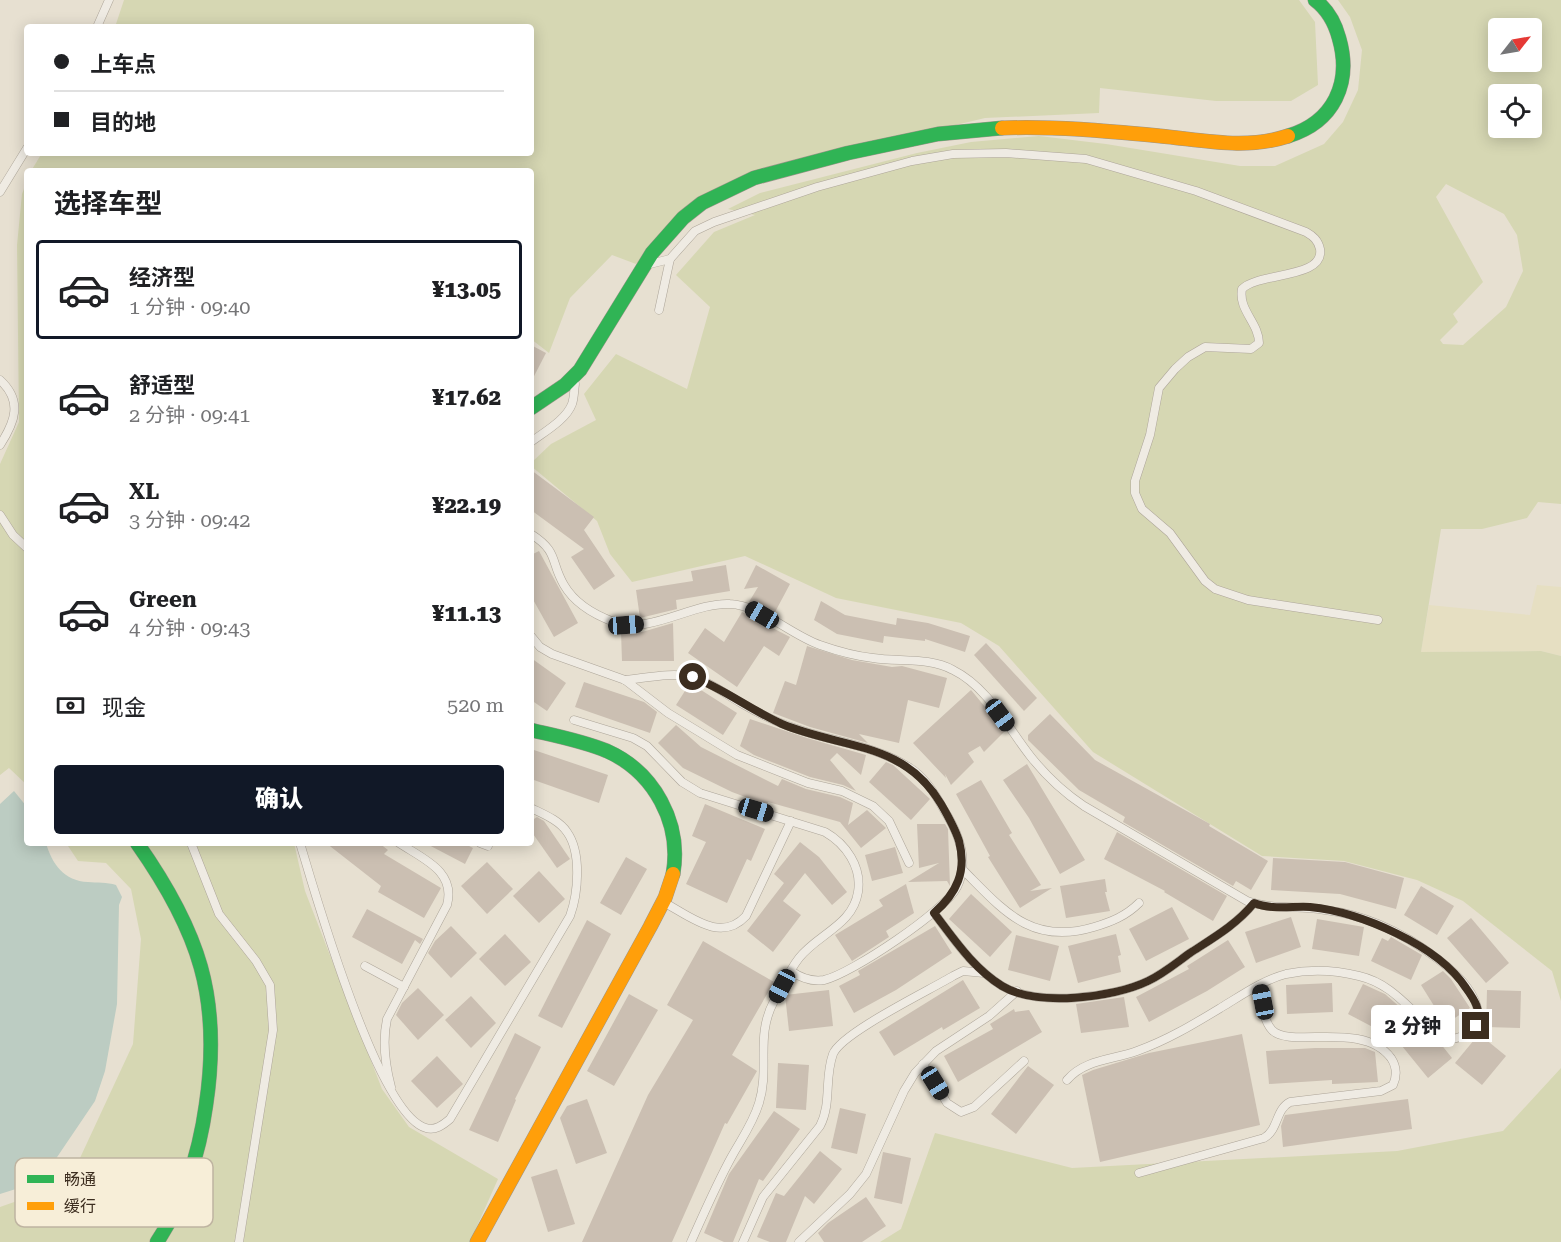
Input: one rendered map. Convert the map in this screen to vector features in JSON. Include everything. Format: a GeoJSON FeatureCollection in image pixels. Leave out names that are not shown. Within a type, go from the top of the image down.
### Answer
{"type":"FeatureCollection","features":[{"type":"Feature","properties":{"kind":"street"},"geometry":{"type":"LineString","coordinates":[[534,406],[577,374],[643,266],[673,224],[694,208],[733,186],[754,178],[904,140],[979,130],[1040,128],[1112,131],[1236,144],[1275,140],[1322,118],[1336,100],[1342,87],[1344,70],[1342,45],[1333,22],[1315,0]]}},
{"type":"Feature","properties":{"kind":"street"},"geometry":{"type":"LineString","coordinates":[[477,1242],[663,902],[674,867],[674,835],[665,807],[650,783],[635,768],[614,755],[534,731]]}},
{"type":"Feature","properties":{"kind":"street"},"geometry":{"type":"LineString","coordinates":[[139,846],[164,883],[187,930],[205,987],[213,1044],[203,1128],[196,1158]]}},
{"type":"Feature","properties":{"kind":"street"},"geometry":{"type":"LineString","coordinates":[[157,1242],[167,1227]]}},
{"type":"Feature","properties":{"kind":"lane"},"geometry":{"type":"LineString","coordinates":[[97,24],[109,0]]}},
{"type":"Feature","properties":{"kind":"lane"},"geometry":{"type":"LineString","coordinates":[[0,192],[24,153]]}},
{"type":"Feature","properties":{"kind":"lane"},"geometry":{"type":"LineString","coordinates":[[659,310],[670,259],[695,231],[714,222],[828,184],[912,161],[953,154],[1006,153],[1086,159],[1196,191],[1306,232],[1313,236],[1320,247],[1319,260],[1314,265],[1299,272],[1257,280],[1242,289],[1242,304],[1258,334],[1259,344],[1251,349],[1205,347],[1175,369],[1159,388],[1150,435],[1135,482],[1135,493],[1142,509],[1170,533],[1209,585],[1248,600],[1378,620]]}},
{"type":"Feature","properties":{"kind":"lane"},"geometry":{"type":"LineString","coordinates":[[643,266],[670,259]]}},
{"type":"Feature","properties":{"kind":"lane"},"geometry":{"type":"LineString","coordinates":[[534,440],[551,427],[572,404],[577,374]]}},
{"type":"Feature","properties":{"kind":"lane"},"geometry":{"type":"LineString","coordinates":[[0,380],[9,387],[14,398],[12,426],[0,445]]}},
{"type":"Feature","properties":{"kind":"lane"},"geometry":{"type":"LineString","coordinates":[[0,515],[24,546]]}},
{"type":"Feature","properties":{"kind":"lane"},"geometry":{"type":"LineString","coordinates":[[534,536],[549,548],[562,583],[575,600],[617,623],[642,624],[714,605],[739,605],[821,646],[873,658],[932,663],[950,668],[975,685],[1032,758],[1064,793],[1254,903],[1326,910],[1349,914],[1381,925],[1418,946],[1455,973],[1475,1001],[1478,1022],[1472,1030],[1452,1039],[1437,1031],[1388,988],[1373,980],[1346,973],[1307,971],[1287,974],[1260,985],[1169,1038],[1136,1052],[1084,1066],[1074,1071],[1067,1080]]}},
{"type":"Feature","properties":{"kind":"lane"},"geometry":{"type":"LineString","coordinates":[[534,640],[540,647],[552,654],[625,680],[668,713],[737,755],[808,783],[856,797],[873,806],[889,821],[909,863]]}},
{"type":"Feature","properties":{"kind":"lane"},"geometry":{"type":"LineString","coordinates":[[625,680],[676,676],[693,677],[709,683],[761,715],[787,726],[814,736],[879,752],[897,760],[913,769],[924,780],[944,808],[963,855],[963,870],[952,894],[934,913],[842,973],[824,980],[809,980],[800,978],[790,971]]}},
{"type":"Feature","properties":{"kind":"lane"},"geometry":{"type":"LineString","coordinates":[[574,720],[633,738],[647,746],[682,782],[700,793],[833,836],[848,852],[859,879],[856,902],[852,910],[843,921],[808,948],[790,971],[766,1016],[763,1030],[762,1083],[756,1112],[731,1157],[691,1242]]}},
{"type":"Feature","properties":{"kind":"lane"},"geometry":{"type":"LineString","coordinates":[[301,846],[319,910],[374,1059],[411,1119],[419,1125],[435,1129],[450,1119],[570,916],[576,898],[577,883],[572,843],[567,832],[534,810]]}},
{"type":"Feature","properties":{"kind":"lane"},"geometry":{"type":"LineString","coordinates":[[663,902],[718,928],[730,929],[740,923],[746,916],[791,821]]}},
{"type":"Feature","properties":{"kind":"lane"},"geometry":{"type":"LineString","coordinates":[[192,846],[219,914],[256,961],[270,985],[273,1008],[273,1030],[239,1242]]}},
{"type":"Feature","properties":{"kind":"lane"},"geometry":{"type":"LineString","coordinates":[[393,1093],[386,1065],[384,1033],[387,1019],[447,905],[449,895],[448,884],[441,873],[403,846]]}},
{"type":"Feature","properties":{"kind":"lane"},"geometry":{"type":"LineString","coordinates":[[963,870],[1012,917],[1024,925],[1045,932],[1074,932],[1103,925],[1124,915],[1138,903]]}},
{"type":"Feature","properties":{"kind":"lane"},"geometry":{"type":"LineString","coordinates":[[934,913],[984,973],[1004,987],[1048,997],[1077,997],[1113,992],[1137,985],[1166,970],[1241,919],[1254,903]]}},
{"type":"Feature","properties":{"kind":"lane"},"geometry":{"type":"LineString","coordinates":[[365,966],[404,987]]}},
{"type":"Feature","properties":{"kind":"lane"},"geometry":{"type":"LineString","coordinates":[[743,1242],[764,1197],[820,1126],[826,1115],[828,1073],[838,1045],[963,971],[984,973]]}},
{"type":"Feature","properties":{"kind":"lane"},"geometry":{"type":"LineString","coordinates":[[1139,1173],[1264,1138],[1272,1133],[1284,1105],[1290,1102],[1381,1091],[1393,1085],[1396,1071],[1391,1059],[1384,1051],[1367,1042],[1348,1038],[1286,1037],[1272,1029],[1266,1019],[1260,985]]}},
{"type":"Feature","properties":{"kind":"lane"},"geometry":{"type":"LineString","coordinates":[[799,1242],[850,1194],[866,1174],[904,1091],[923,1064],[936,1051],[989,1016],[1017,991]]}},
{"type":"Feature","properties":{"kind":"lane"},"geometry":{"type":"LineString","coordinates":[[923,1064],[947,1103],[961,1112],[974,1107],[1024,1061]]}},
{"type":"Feature","properties":{"kind":"shaded area"},"geometry":{"type":"Polygon","coordinates":[[[1537,585],[1561,587],[1561,656],[1541,651],[1421,652],[1429,605],[1530,615],[1537,585]]]}},
{"type":"Feature","properties":{"kind":"shaded area"},"geometry":{"type":"Polygon","coordinates":[[[14,791],[24,803],[24,846],[47,846],[52,858],[66,875],[80,881],[116,885],[122,897],[119,905],[117,1004],[105,1071],[95,1101],[56,1158],[15,1158],[15,1189],[0,1194],[0,804],[14,791]]]}},
{"type":"Feature","properties":{"kind":"green space"},"geometry":{"type":"Polygon","coordinates":[[[124,0],[1299,0],[1315,22],[1318,85],[1291,101],[1216,101],[1100,88],[1099,113],[985,118],[743,176],[636,264],[612,255],[570,298],[549,353],[534,341],[534,168],[33,168],[40,156],[534,156],[534,24],[116,24],[124,0]]]}},
{"type":"Feature","properties":{"kind":"green space"},"geometry":{"type":"Polygon","coordinates":[[[1338,0],[1561,0],[1561,504],[1538,502],[1527,518],[1482,529],[1441,529],[1421,652],[1541,651],[1561,656],[1561,1001],[1552,971],[1463,901],[1417,880],[1344,861],[1262,856],[1093,752],[999,646],[961,623],[836,598],[745,556],[632,582],[610,554],[597,521],[534,468],[534,460],[551,444],[596,420],[584,394],[616,354],[687,389],[710,307],[676,275],[714,232],[755,215],[728,209],[760,193],[917,153],[971,142],[1039,136],[1106,144],[1240,166],[1275,166],[1324,144],[1343,122],[1358,90],[1362,50],[1350,17],[1338,0]],[[1446,184],[1436,197],[1483,282],[1453,314],[1458,322],[1440,340],[1443,344],[1463,345],[1506,307],[1523,271],[1517,235],[1504,214],[1446,184]]]}},
{"type":"Feature","properties":{"kind":"green space"},"geometry":{"type":"Polygon","coordinates":[[[24,189],[24,782],[9,768],[0,775],[0,464],[19,422],[17,245],[24,189]]]}},
{"type":"Feature","properties":{"kind":"green space"},"geometry":{"type":"Polygon","coordinates":[[[68,846],[295,846],[305,891],[382,1089],[409,1127],[498,1179],[470,1242],[0,1242],[0,1207],[15,1202],[15,1227],[213,1227],[213,1158],[80,1158],[133,1044],[141,939],[131,889],[106,863],[78,861],[68,846]]]}},
{"type":"Feature","properties":{"kind":"green space"},"geometry":{"type":"Polygon","coordinates":[[[1561,1068],[1561,1242],[880,1242],[901,1229],[935,1133],[1072,1168],[1397,1151],[1503,1131],[1561,1068]]]}},
{"type":"Feature","properties":{"kind":"building"},"geometry":{"type":"Polygon","coordinates":[[[534,347],[546,353],[534,376],[534,347]]]}},
{"type":"Feature","properties":{"kind":"building"},"geometry":{"type":"Polygon","coordinates":[[[534,472],[594,517],[584,530],[615,576],[594,590],[571,557],[584,549],[534,512],[534,472]]]}},
{"type":"Feature","properties":{"kind":"building"},"geometry":{"type":"Polygon","coordinates":[[[539,551],[578,623],[554,637],[534,601],[534,554],[539,551]]]}},
{"type":"Feature","properties":{"kind":"building"},"geometry":{"type":"Polygon","coordinates":[[[726,565],[730,591],[676,600],[677,609],[640,618],[636,590],[693,581],[691,571],[726,565]]]}},
{"type":"Feature","properties":{"kind":"building"},"geometry":{"type":"Polygon","coordinates":[[[756,565],[790,584],[774,614],[749,602],[758,587],[744,589],[756,565]]]}},
{"type":"Feature","properties":{"kind":"building"},"geometry":{"type":"Polygon","coordinates":[[[821,601],[845,615],[896,625],[897,618],[928,623],[970,636],[965,652],[925,639],[925,641],[884,636],[883,643],[837,634],[814,620],[821,601]]]}},
{"type":"Feature","properties":{"kind":"building"},"geometry":{"type":"Polygon","coordinates":[[[742,612],[790,637],[779,656],[764,646],[737,687],[688,653],[705,628],[724,642],[742,612]]]}},
{"type":"Feature","properties":{"kind":"building"},"geometry":{"type":"Polygon","coordinates":[[[673,623],[674,661],[622,661],[621,632],[642,632],[673,623]]]}},
{"type":"Feature","properties":{"kind":"building"},"geometry":{"type":"Polygon","coordinates":[[[986,643],[1037,698],[1024,711],[974,655],[986,643]]]}},
{"type":"Feature","properties":{"kind":"building"},"geometry":{"type":"Polygon","coordinates":[[[807,646],[852,660],[892,667],[902,666],[947,678],[939,708],[908,700],[899,743],[859,734],[868,743],[810,727],[773,713],[785,681],[796,685],[807,646]]]}},
{"type":"Feature","properties":{"kind":"building"},"geometry":{"type":"Polygon","coordinates":[[[534,660],[566,683],[547,711],[534,702],[534,660]]]}},
{"type":"Feature","properties":{"kind":"building"},"geometry":{"type":"Polygon","coordinates":[[[584,682],[644,702],[657,712],[650,733],[575,707],[584,682]]]}},
{"type":"Feature","properties":{"kind":"building"},"geometry":{"type":"Polygon","coordinates":[[[690,683],[737,713],[723,735],[676,705],[690,683]]]}},
{"type":"Feature","properties":{"kind":"building"},"geometry":{"type":"Polygon","coordinates":[[[971,690],[1005,731],[984,752],[980,746],[968,753],[974,762],[951,785],[945,774],[946,778],[913,743],[971,690]]]}},
{"type":"Feature","properties":{"kind":"building"},"geometry":{"type":"Polygon","coordinates":[[[1050,714],[1095,760],[1210,824],[1209,826],[1268,861],[1251,890],[1236,881],[1233,886],[1123,822],[1125,817],[1079,790],[1028,740],[1028,735],[1050,714]]]}},
{"type":"Feature","properties":{"kind":"building"},"geometry":{"type":"Polygon","coordinates":[[[750,719],[866,755],[861,775],[837,753],[830,760],[856,791],[843,785],[810,777],[754,755],[740,746],[750,719]]]}},
{"type":"Feature","properties":{"kind":"building"},"geometry":{"type":"Polygon","coordinates":[[[676,725],[701,747],[778,786],[782,779],[853,803],[848,825],[867,810],[886,828],[861,848],[840,822],[768,802],[767,805],[732,792],[683,768],[658,743],[676,725]]]}},
{"type":"Feature","properties":{"kind":"building"},"geometry":{"type":"Polygon","coordinates":[[[534,750],[608,775],[599,803],[534,780],[534,750]]]}},
{"type":"Feature","properties":{"kind":"building"},"geometry":{"type":"Polygon","coordinates":[[[886,762],[893,765],[930,799],[911,820],[869,782],[886,762]]]}},
{"type":"Feature","properties":{"kind":"building"},"geometry":{"type":"Polygon","coordinates":[[[1027,764],[1085,860],[1060,874],[1029,818],[1003,780],[1027,764]]]}},
{"type":"Feature","properties":{"kind":"building"},"geometry":{"type":"Polygon","coordinates":[[[981,780],[1012,833],[1009,835],[1041,885],[1030,891],[1052,888],[1020,908],[988,857],[990,856],[956,794],[981,780]]]}},
{"type":"Feature","properties":{"kind":"building"},"geometry":{"type":"Polygon","coordinates":[[[705,804],[765,829],[751,861],[747,859],[727,903],[686,884],[706,842],[692,836],[705,804]]]}},
{"type":"Feature","properties":{"kind":"building"},"geometry":{"type":"Polygon","coordinates":[[[537,817],[544,821],[570,859],[557,868],[534,835],[534,819],[537,817]]]}},
{"type":"Feature","properties":{"kind":"building"},"geometry":{"type":"Polygon","coordinates":[[[917,824],[945,824],[948,829],[950,886],[947,881],[908,882],[939,863],[919,868],[917,824]]]}},
{"type":"Feature","properties":{"kind":"building"},"geometry":{"type":"Polygon","coordinates":[[[1117,832],[1227,896],[1213,921],[1165,891],[1104,859],[1117,832]]]}},
{"type":"Feature","properties":{"kind":"building"},"geometry":{"type":"Polygon","coordinates":[[[800,842],[819,857],[847,892],[832,905],[805,873],[783,901],[801,915],[773,952],[747,931],[784,883],[774,874],[800,842]]]}},
{"type":"Feature","properties":{"kind":"building"},"geometry":{"type":"Polygon","coordinates":[[[330,846],[383,846],[388,850],[384,854],[441,888],[424,918],[378,892],[381,886],[330,846]]]}},
{"type":"Feature","properties":{"kind":"building"},"geometry":{"type":"Polygon","coordinates":[[[431,846],[469,846],[473,848],[465,864],[431,846]]]}},
{"type":"Feature","properties":{"kind":"building"},"geometry":{"type":"Polygon","coordinates":[[[895,847],[903,873],[872,881],[865,855],[895,847]]]}},
{"type":"Feature","properties":{"kind":"building"},"geometry":{"type":"Polygon","coordinates":[[[626,857],[647,869],[621,915],[600,903],[626,857]]]}},
{"type":"Feature","properties":{"kind":"building"},"geometry":{"type":"Polygon","coordinates":[[[1273,858],[1345,862],[1404,878],[1396,909],[1340,894],[1271,890],[1273,858]]]}},
{"type":"Feature","properties":{"kind":"building"},"geometry":{"type":"Polygon","coordinates":[[[487,862],[513,889],[487,914],[461,886],[487,862]]]}},
{"type":"Feature","properties":{"kind":"building"},"geometry":{"type":"Polygon","coordinates":[[[539,871],[565,899],[539,923],[513,896],[539,871]]]}},
{"type":"Feature","properties":{"kind":"building"},"geometry":{"type":"Polygon","coordinates":[[[1105,879],[1107,892],[1105,892],[1110,911],[1066,918],[1060,886],[1105,879]]]}},
{"type":"Feature","properties":{"kind":"building"},"geometry":{"type":"Polygon","coordinates":[[[906,884],[914,913],[886,931],[889,937],[852,961],[835,935],[883,906],[879,900],[906,884]]]}},
{"type":"Feature","properties":{"kind":"building"},"geometry":{"type":"Polygon","coordinates":[[[1421,886],[1454,906],[1437,935],[1404,915],[1421,886]]]}},
{"type":"Feature","properties":{"kind":"building"},"geometry":{"type":"Polygon","coordinates":[[[971,894],[1012,932],[990,957],[949,919],[971,894]]]}},
{"type":"Feature","properties":{"kind":"building"},"geometry":{"type":"Polygon","coordinates":[[[1172,907],[1189,939],[1146,961],[1129,929],[1172,907]]]}},
{"type":"Feature","properties":{"kind":"building"},"geometry":{"type":"Polygon","coordinates":[[[367,909],[423,939],[420,944],[415,940],[402,964],[352,937],[367,909]]]}},
{"type":"Feature","properties":{"kind":"building"},"geometry":{"type":"Polygon","coordinates":[[[1291,917],[1301,947],[1256,963],[1245,932],[1291,917]]]}},
{"type":"Feature","properties":{"kind":"building"},"geometry":{"type":"Polygon","coordinates":[[[1471,918],[1509,963],[1486,983],[1447,938],[1471,918]]]}},
{"type":"Feature","properties":{"kind":"building"},"geometry":{"type":"Polygon","coordinates":[[[1317,919],[1364,927],[1359,956],[1312,949],[1317,919]]]}},
{"type":"Feature","properties":{"kind":"building"},"geometry":{"type":"Polygon","coordinates":[[[587,920],[611,934],[562,1028],[538,1016],[587,920]]]}},
{"type":"Feature","properties":{"kind":"building"},"geometry":{"type":"Polygon","coordinates":[[[451,926],[477,953],[451,978],[428,953],[435,941],[451,926]]]}},
{"type":"Feature","properties":{"kind":"building"},"geometry":{"type":"Polygon","coordinates":[[[935,926],[952,953],[896,990],[854,1013],[839,986],[860,975],[858,971],[935,926]]]}},
{"type":"Feature","properties":{"kind":"building"},"geometry":{"type":"Polygon","coordinates":[[[505,934],[531,962],[505,986],[479,959],[505,934]]]}},
{"type":"Feature","properties":{"kind":"building"},"geometry":{"type":"Polygon","coordinates":[[[1116,934],[1121,955],[1118,956],[1121,972],[1078,983],[1068,946],[1116,934]]]}},
{"type":"Feature","properties":{"kind":"building"},"geometry":{"type":"Polygon","coordinates":[[[1016,935],[1059,946],[1050,981],[1008,970],[1016,935]]]}},
{"type":"Feature","properties":{"kind":"building"},"geometry":{"type":"Polygon","coordinates":[[[1391,937],[1422,955],[1411,980],[1371,961],[1382,938],[1388,941],[1391,937]]]}},
{"type":"Feature","properties":{"kind":"building"},"geometry":{"type":"Polygon","coordinates":[[[1228,940],[1245,967],[1207,991],[1149,1022],[1136,997],[1189,969],[1187,966],[1228,940]]]}},
{"type":"Feature","properties":{"kind":"building"},"geometry":{"type":"Polygon","coordinates":[[[703,941],[774,982],[732,1055],[757,1071],[727,1124],[725,1123],[672,1242],[582,1242],[648,1095],[693,1020],[667,1005],[703,941]]]}},
{"type":"Feature","properties":{"kind":"building"},"geometry":{"type":"Polygon","coordinates":[[[1443,971],[1470,1008],[1441,1027],[1427,1016],[1436,1009],[1421,985],[1443,971]]]}},
{"type":"Feature","properties":{"kind":"building"},"geometry":{"type":"Polygon","coordinates":[[[963,980],[980,1008],[943,1030],[942,1027],[894,1056],[879,1032],[963,980]]]}},
{"type":"Feature","properties":{"kind":"building"},"geometry":{"type":"Polygon","coordinates":[[[1332,983],[1333,1012],[1287,1014],[1286,985],[1332,983]]]}},
{"type":"Feature","properties":{"kind":"building"},"geometry":{"type":"Polygon","coordinates":[[[1363,984],[1385,994],[1402,1009],[1388,1035],[1348,1014],[1363,984]]]}},
{"type":"Feature","properties":{"kind":"building"},"geometry":{"type":"Polygon","coordinates":[[[418,988],[444,1015],[418,1040],[396,1015],[402,1003],[418,988]]]}},
{"type":"Feature","properties":{"kind":"building"},"geometry":{"type":"Polygon","coordinates":[[[829,990],[833,1026],[789,1031],[785,995],[829,990]]]}},
{"type":"Feature","properties":{"kind":"building"},"geometry":{"type":"Polygon","coordinates":[[[1487,990],[1521,991],[1520,1028],[1486,1027],[1487,990]]]}},
{"type":"Feature","properties":{"kind":"building"},"geometry":{"type":"Polygon","coordinates":[[[629,994],[658,1010],[614,1086],[587,1071],[629,994]]]}},
{"type":"Feature","properties":{"kind":"building"},"geometry":{"type":"Polygon","coordinates":[[[471,996],[496,1023],[471,1048],[445,1020],[471,996]]]}},
{"type":"Feature","properties":{"kind":"building"},"geometry":{"type":"Polygon","coordinates":[[[1124,997],[1129,1027],[1081,1033],[1076,1004],[1124,997]]]}},
{"type":"Feature","properties":{"kind":"building"},"geometry":{"type":"Polygon","coordinates":[[[1014,1009],[1015,1012],[1029,1010],[1042,1032],[958,1082],[944,1056],[993,1029],[990,1024],[1014,1009]]]}},
{"type":"Feature","properties":{"kind":"building"},"geometry":{"type":"Polygon","coordinates":[[[1418,1023],[1436,1038],[1452,1058],[1428,1078],[1402,1046],[1408,1046],[1397,1040],[1418,1023]]]}},
{"type":"Feature","properties":{"kind":"building"},"geometry":{"type":"Polygon","coordinates":[[[515,1033],[541,1047],[515,1099],[498,1142],[469,1130],[515,1033]]]}},
{"type":"Feature","properties":{"kind":"building"},"geometry":{"type":"Polygon","coordinates":[[[1242,1034],[1260,1125],[1100,1162],[1082,1075],[1149,1053],[1242,1034]]]}},
{"type":"Feature","properties":{"kind":"building"},"geometry":{"type":"Polygon","coordinates":[[[1479,1034],[1506,1056],[1482,1085],[1455,1063],[1479,1034]]]}},
{"type":"Feature","properties":{"kind":"building"},"geometry":{"type":"Polygon","coordinates":[[[1365,1048],[1375,1052],[1378,1082],[1332,1084],[1332,1080],[1269,1084],[1266,1051],[1365,1048]]]}},
{"type":"Feature","properties":{"kind":"building"},"geometry":{"type":"Polygon","coordinates":[[[437,1056],[463,1084],[437,1108],[411,1081],[437,1056]]]}},
{"type":"Feature","properties":{"kind":"building"},"geometry":{"type":"Polygon","coordinates":[[[778,1063],[809,1065],[806,1110],[776,1108],[778,1063]]]}},
{"type":"Feature","properties":{"kind":"building"},"geometry":{"type":"Polygon","coordinates":[[[1028,1066],[1054,1085],[1016,1134],[991,1114],[1028,1066]]]}},
{"type":"Feature","properties":{"kind":"building"},"geometry":{"type":"Polygon","coordinates":[[[587,1099],[607,1153],[576,1164],[560,1118],[567,1106],[587,1099]]]}},
{"type":"Feature","properties":{"kind":"building"},"geometry":{"type":"Polygon","coordinates":[[[1408,1099],[1412,1129],[1283,1147],[1281,1126],[1285,1115],[1408,1099]]]}},
{"type":"Feature","properties":{"kind":"building"},"geometry":{"type":"Polygon","coordinates":[[[840,1108],[866,1114],[857,1154],[831,1148],[840,1108]]]}},
{"type":"Feature","properties":{"kind":"building"},"geometry":{"type":"Polygon","coordinates":[[[774,1111],[800,1129],[763,1181],[759,1179],[733,1242],[724,1242],[704,1233],[729,1174],[774,1111]]]}},
{"type":"Feature","properties":{"kind":"building"},"geometry":{"type":"Polygon","coordinates":[[[820,1151],[842,1169],[814,1204],[805,1196],[786,1242],[770,1242],[757,1237],[776,1193],[784,1196],[820,1151]]]}},
{"type":"Feature","properties":{"kind":"building"},"geometry":{"type":"Polygon","coordinates":[[[883,1152],[911,1158],[902,1204],[874,1198],[883,1152]]]}},
{"type":"Feature","properties":{"kind":"building"},"geometry":{"type":"Polygon","coordinates":[[[557,1169],[575,1224],[548,1232],[531,1177],[557,1169]]]}},
{"type":"Feature","properties":{"kind":"building"},"geometry":{"type":"Polygon","coordinates":[[[866,1197],[886,1226],[862,1242],[824,1242],[818,1233],[828,1223],[866,1197]]]}},
{"type":"Feature","properties":{"kind":"traffic: fast"},"geometry":{"type":"LineString","coordinates":[[1288,136],[1304,130],[1328,111],[1341,85],[1343,70],[1339,38],[1330,17],[1315,0]]}},
{"type":"Feature","properties":{"kind":"traffic: fast"},"geometry":{"type":"LineString","coordinates":[[534,406],[565,385],[580,370],[652,253],[683,218],[702,203],[754,178],[848,153],[938,134],[1002,128]]}},
{"type":"Feature","properties":{"kind":"traffic: fast"},"geometry":{"type":"LineString","coordinates":[[534,731],[607,751],[624,760],[638,772],[661,801],[668,818],[675,855],[673,874]]}},
{"type":"Feature","properties":{"kind":"traffic: fast"},"geometry":{"type":"LineString","coordinates":[[139,846],[176,906],[190,936],[201,967],[208,998],[211,1031],[210,1067],[206,1105],[195,1158]]}},
{"type":"Feature","properties":{"kind":"traffic: fast"},"geometry":{"type":"LineString","coordinates":[[157,1242],[166,1227]]}},
{"type":"Feature","properties":{"kind":"traffic: slow"},"geometry":{"type":"LineString","coordinates":[[1002,128],[1081,129],[1240,143],[1288,136]]}},
{"type":"Feature","properties":{"kind":"traffic: slow"},"geometry":{"type":"LineString","coordinates":[[477,1242],[650,927],[665,898],[673,874]]}},
{"type":"Feature","properties":{"kind":"route"},"geometry":{"type":"LineString","coordinates":[[693,677],[709,683],[761,715],[787,726],[814,736],[879,752],[913,769],[938,798],[950,819],[963,855],[963,870],[957,887],[947,902],[934,913],[984,973],[1004,987],[1021,993],[1048,997],[1077,997],[1126,989],[1148,981],[1219,935],[1241,919],[1254,903],[1309,907],[1368,920],[1418,946],[1461,980],[1477,1007],[1479,1015],[1476,1026]]}}]}
